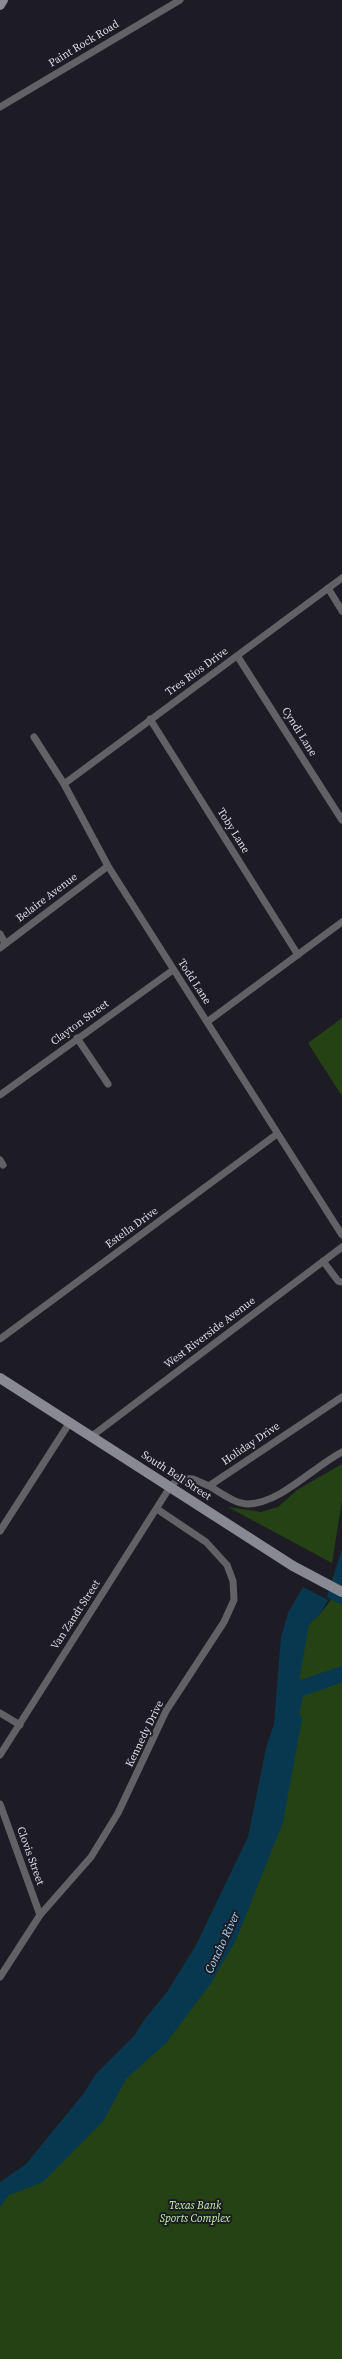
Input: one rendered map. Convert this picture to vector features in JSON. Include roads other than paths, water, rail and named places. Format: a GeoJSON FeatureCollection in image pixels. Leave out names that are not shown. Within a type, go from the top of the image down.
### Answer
{"type":"FeatureCollection","features":[{"type":"Feature","properties":{"kind":"main road"},"geometry":{"type":"LineString","coordinates":[[0,5],[3,0]]}},
{"type":"Feature","properties":{"kind":"main road","name":"South Bell Street"},"geometry":{"type":"LineString","coordinates":[[0,1378],[293,1566],[342,1592]]}},
{"type":"Feature","properties":{"kind":"street","name":"Paint Rock Road"},"geometry":{"type":"LineString","coordinates":[[0,107],[180,0]]}},
{"type":"Feature","properties":{"kind":"street","name":"Tres Rios Drive"},"geometry":{"type":"LineString","coordinates":[[64,784],[150,719],[238,657],[342,578]]}},
{"type":"Feature","properties":{"kind":"street"},"geometry":{"type":"LineString","coordinates":[[328,588],[342,611]]}},
{"type":"Feature","properties":{"kind":"street","name":"Cyndi Lane"},"geometry":{"type":"LineString","coordinates":[[238,657],[342,820]]}},
{"type":"Feature","properties":{"kind":"street","name":"Toby Lane"},"geometry":{"type":"LineString","coordinates":[[150,719],[298,954]]}},
{"type":"Feature","properties":{"kind":"street","name":"Todd Lane"},"geometry":{"type":"LineString","coordinates":[[34,737],[64,784],[108,866],[342,1235]]}},
{"type":"Feature","properties":{"kind":"street","name":"Belaire Avenue"},"geometry":{"type":"LineString","coordinates":[[3,946],[108,866]]}},
{"type":"Feature","properties":{"kind":"street"},"geometry":{"type":"LineString","coordinates":[[207,1022],[342,922]]}},
{"type":"Feature","properties":{"kind":"street"},"geometry":{"type":"LineString","coordinates":[[0,934],[3,946]]}},
{"type":"Feature","properties":{"kind":"street","name":"Clayton Street"},"geometry":{"type":"LineString","coordinates":[[0,1095],[173,970]]}},
{"type":"Feature","properties":{"kind":"street"},"geometry":{"type":"LineString","coordinates":[[77,1038],[108,1084]]}},
{"type":"Feature","properties":{"kind":"street","name":"Estella Drive"},"geometry":{"type":"LineString","coordinates":[[0,1339],[277,1134]]}},
{"type":"Feature","properties":{"kind":"street","name":"West Riverside Avenue"},"geometry":{"type":"LineString","coordinates":[[92,1436],[342,1247]]}},
{"type":"Feature","properties":{"kind":"street"},"geometry":{"type":"LineString","coordinates":[[323,1261],[338,1281],[342,1282]]}},
{"type":"Feature","properties":{"kind":"street","name":"Holiday Drive"},"geometry":{"type":"LineString","coordinates":[[209,1486],[342,1397]]}},
{"type":"Feature","properties":{"kind":"street"},"geometry":{"type":"LineString","coordinates":[[0,1531],[70,1422]]}},
{"type":"Feature","properties":{"kind":"street"},"geometry":{"type":"LineString","coordinates":[[170,1486],[179,1478],[193,1479],[230,1498],[247,1504],[271,1499],[342,1452]]}},
{"type":"Feature","properties":{"kind":"street","name":"Van Zandt Street"},"geometry":{"type":"LineString","coordinates":[[0,1755],[157,1509],[170,1486]]}},
{"type":"Feature","properties":{"kind":"street","name":"Kennedy Drive"},"geometry":{"type":"LineString","coordinates":[[0,1977],[40,1915],[91,1857],[118,1813],[166,1711],[224,1622],[234,1600],[233,1580],[227,1565],[206,1542],[157,1509]]}},
{"type":"Feature","properties":{"kind":"street"},"geometry":{"type":"LineString","coordinates":[[0,1712],[20,1725]]}},
{"type":"Feature","properties":{"kind":"street","name":"Clovis Street"},"geometry":{"type":"LineString","coordinates":[[0,1804],[40,1915]]}},
{"type":"Feature","properties":{"kind":"water"},"geometry":{"type":"Polygon","coordinates":[[[342,1549],[342,1605],[327,1597],[342,1549]]]}},
{"type":"Feature","properties":{"kind":"water"},"geometry":{"type":"Polygon","coordinates":[[[303,1587],[328,1600],[320,1614],[309,1624],[295,1704],[302,1719],[283,1822],[236,1940],[211,1983],[166,2043],[126,2079],[104,2120],[43,2182],[9,2195],[0,2207],[0,2182],[26,2164],[84,2093],[95,2075],[134,2036],[144,2020],[167,1992],[195,1947],[248,1837],[266,1748],[274,1724],[281,1637],[288,1613],[303,1587]]]}},
{"type":"Feature","properties":{"kind":"waterway","name":"Concho River"},"geometry":{"type":"LineString","coordinates":[[292,1710],[296,1690],[342,1674]]}},
{"type":"Feature","properties":{"kind":"park label","name":"Texas Bank Sports Complex"},"geometry":{"type":"Point","coordinates":[195,2212]}}]}
